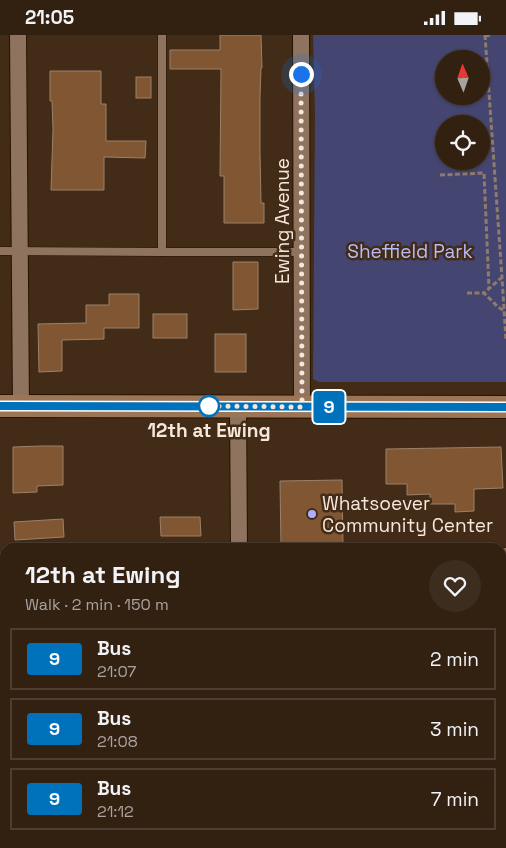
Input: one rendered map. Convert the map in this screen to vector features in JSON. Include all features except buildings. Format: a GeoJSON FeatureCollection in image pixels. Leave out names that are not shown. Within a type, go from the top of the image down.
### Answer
{"type":"FeatureCollection","features":[{"type":"Feature","properties":{"kind":"street"},"geometry":{"type":"LineString","coordinates":[[18,35],[20,251],[10,406],[506,407]]}},
{"type":"Feature","properties":{"kind":"street","name":"Ewing Avenue"},"geometry":{"type":"LineString","coordinates":[[301,35],[302,407]]}},
{"type":"Feature","properties":{"kind":"street"},"geometry":{"type":"LineString","coordinates":[[238,406],[239,543]]}},
{"type":"Feature","properties":{"kind":"lane"},"geometry":{"type":"LineString","coordinates":[[162,35],[162,252]]}},
{"type":"Feature","properties":{"kind":"lane"},"geometry":{"type":"LineString","coordinates":[[0,251],[302,252]]}},
{"type":"Feature","properties":{"kind":"path"},"geometry":{"type":"LineString","coordinates":[[490,35],[485,36],[506,340]]}},
{"type":"Feature","properties":{"kind":"path"},"geometry":{"type":"LineString","coordinates":[[440,175],[484,173],[489,288]]}},
{"type":"Feature","properties":{"kind":"path"},"geometry":{"type":"LineString","coordinates":[[467,293],[484,293],[502,278]]}},
{"type":"Feature","properties":{"kind":"path"},"geometry":{"type":"LineString","coordinates":[[484,293],[503,310]]}},
{"type":"Feature","properties":{"kind":"green space","name":"Sheffield Park"},"geometry":{"type":"Polygon","coordinates":[[[313,35],[506,35],[506,382],[319,382],[313,379],[315,114],[313,35]]]}},
{"type":"Feature","properties":{"kind":"bus line","name":"9"},"geometry":{"type":"LineString","coordinates":[[0,406],[506,407]]}},
{"type":"Feature","properties":{"kind":"place","name":"12th at Ewing"},"geometry":{"type":"Point","coordinates":[209,406]}},
{"type":"Feature","properties":{"kind":"place","name":"Whatsoever Community Center"},"geometry":{"type":"Point","coordinates":[312,514]}},
{"type":"Feature","properties":{"kind":"route"},"geometry":{"type":"LineString","coordinates":[[209,406],[205,406],[302,407],[301,74]]}}]}
